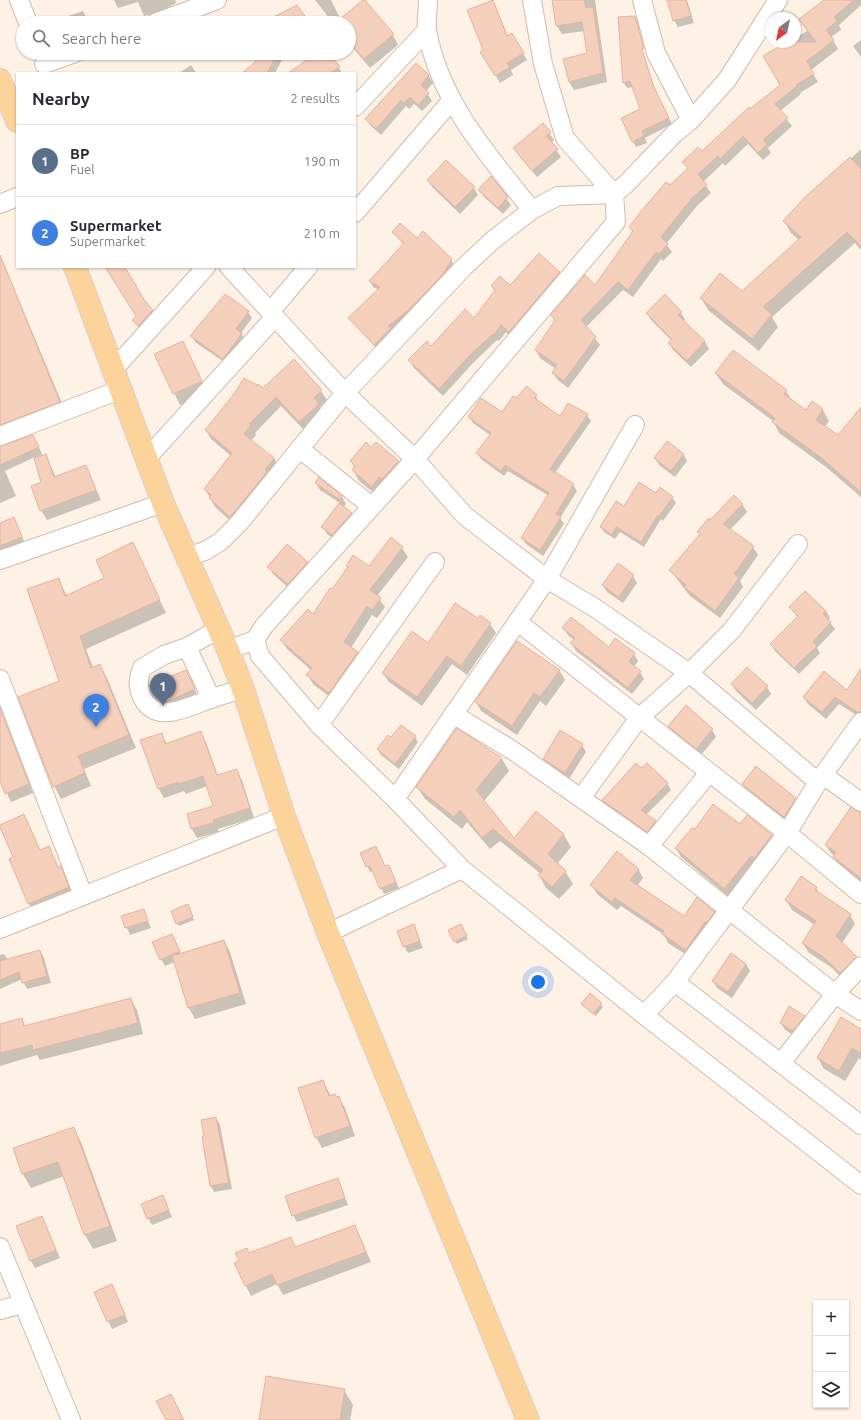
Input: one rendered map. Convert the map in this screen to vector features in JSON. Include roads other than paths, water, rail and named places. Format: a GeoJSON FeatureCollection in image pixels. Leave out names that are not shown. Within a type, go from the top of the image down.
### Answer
{"type":"FeatureCollection","features":[{"type":"Feature","properties":{"kind":"main road"},"geometry":{"type":"LineString","coordinates":[[7,87],[16,118]]}},
{"type":"Feature","properties":{"kind":"main road"},"geometry":{"type":"LineString","coordinates":[[75,268],[163,503],[219,629],[243,689],[284,816],[328,933],[528,1420]]}},
{"type":"Feature","properties":{"kind":"street"},"geometry":{"type":"LineString","coordinates":[[19,0],[25,16]]}},
{"type":"Feature","properties":{"kind":"street"},"geometry":{"type":"LineString","coordinates":[[174,16],[217,0]]}},
{"type":"Feature","properties":{"kind":"street"},"geometry":{"type":"LineString","coordinates":[[428,0],[427,30],[438,68],[451,101],[504,175],[532,210]]}},
{"type":"Feature","properties":{"kind":"street"},"geometry":{"type":"LineString","coordinates":[[228,650],[255,640],[264,626],[415,459],[616,222],[614,194],[565,138],[543,64],[532,0]]}},
{"type":"Feature","properties":{"kind":"street"},"geometry":{"type":"LineString","coordinates":[[642,0],[656,53],[691,120]]}},
{"type":"Feature","properties":{"kind":"street"},"geometry":{"type":"LineString","coordinates":[[186,557],[205,551],[220,542],[240,522],[345,393],[464,267],[493,240],[532,210],[558,196],[614,194],[674,134],[691,120],[727,80],[778,0]]}},
{"type":"Feature","properties":{"kind":"street"},"geometry":{"type":"LineString","coordinates":[[356,106],[427,30]]}},
{"type":"Feature","properties":{"kind":"street"},"geometry":{"type":"LineString","coordinates":[[356,212],[451,101]]}},
{"type":"Feature","properties":{"kind":"street"},"geometry":{"type":"LineString","coordinates":[[0,204],[16,197]]}},
{"type":"Feature","properties":{"kind":"street"},"geometry":{"type":"LineString","coordinates":[[0,436],[118,380],[205,268]]}},
{"type":"Feature","properties":{"kind":"street"},"geometry":{"type":"LineString","coordinates":[[230,268],[345,393],[415,459],[465,516],[547,579],[601,612],[689,673],[821,778],[861,802]]}},
{"type":"Feature","properties":{"kind":"street"},"geometry":{"type":"LineString","coordinates":[[147,458],[272,314],[307,268]]}},
{"type":"Feature","properties":{"kind":"street"},"geometry":{"type":"LineString","coordinates":[[395,798],[453,714],[519,623],[547,579],[635,425]]}},
{"type":"Feature","properties":{"kind":"street"},"geometry":{"type":"LineString","coordinates":[[300,449],[371,506]]}},
{"type":"Feature","properties":{"kind":"street"},"geometry":{"type":"LineString","coordinates":[[0,560],[163,503]]}},
{"type":"Feature","properties":{"kind":"street"},"geometry":{"type":"LineString","coordinates":[[581,798],[639,718],[689,673],[732,630],[798,544]]}},
{"type":"Feature","properties":{"kind":"street"},"geometry":{"type":"LineString","coordinates":[[319,725],[435,562]]}},
{"type":"Feature","properties":{"kind":"street"},"geometry":{"type":"LineString","coordinates":[[519,623],[861,894]]}},
{"type":"Feature","properties":{"kind":"street"},"geometry":{"type":"LineString","coordinates":[[219,629],[187,646],[164,655],[142,668],[138,682],[142,698],[152,710],[161,712],[177,711],[211,698],[243,689]]}},
{"type":"Feature","properties":{"kind":"street"},"geometry":{"type":"LineString","coordinates":[[255,640],[260,656],[319,725],[395,798],[462,869],[644,1015],[861,1185]]}},
{"type":"Feature","properties":{"kind":"street"},"geometry":{"type":"LineString","coordinates":[[187,646],[211,698]]}},
{"type":"Feature","properties":{"kind":"street"},"geometry":{"type":"LineString","coordinates":[[0,679],[82,895]]}},
{"type":"Feature","properties":{"kind":"street"},"geometry":{"type":"LineString","coordinates":[[453,714],[512,750],[649,846],[728,911],[835,994],[861,1011]]}},
{"type":"Feature","properties":{"kind":"street"},"geometry":{"type":"LineString","coordinates":[[644,1015],[675,982],[787,834],[821,778],[861,722]]}},
{"type":"Feature","properties":{"kind":"street"},"geometry":{"type":"LineString","coordinates":[[649,846],[709,773]]}},
{"type":"Feature","properties":{"kind":"street"},"geometry":{"type":"LineString","coordinates":[[0,929],[82,895],[284,816]]}},
{"type":"Feature","properties":{"kind":"street"},"geometry":{"type":"LineString","coordinates":[[328,933],[462,869]]}},
{"type":"Feature","properties":{"kind":"street"},"geometry":{"type":"LineString","coordinates":[[781,1063],[835,994],[861,966]]}},
{"type":"Feature","properties":{"kind":"street"},"geometry":{"type":"LineString","coordinates":[[675,982],[861,1125]]}},
{"type":"Feature","properties":{"kind":"street"},"geometry":{"type":"LineString","coordinates":[[0,1247],[22,1304],[71,1420]]}},
{"type":"Feature","properties":{"kind":"street"},"geometry":{"type":"LineString","coordinates":[[0,1310],[22,1304]]}},
{"type":"Feature","properties":{"kind":"place","name":"BP"},"geometry":{"type":"Point","coordinates":[163,706]}},
{"type":"Feature","properties":{"kind":"place","name":"Supermarket"},"geometry":{"type":"Point","coordinates":[96,727]}}]}
